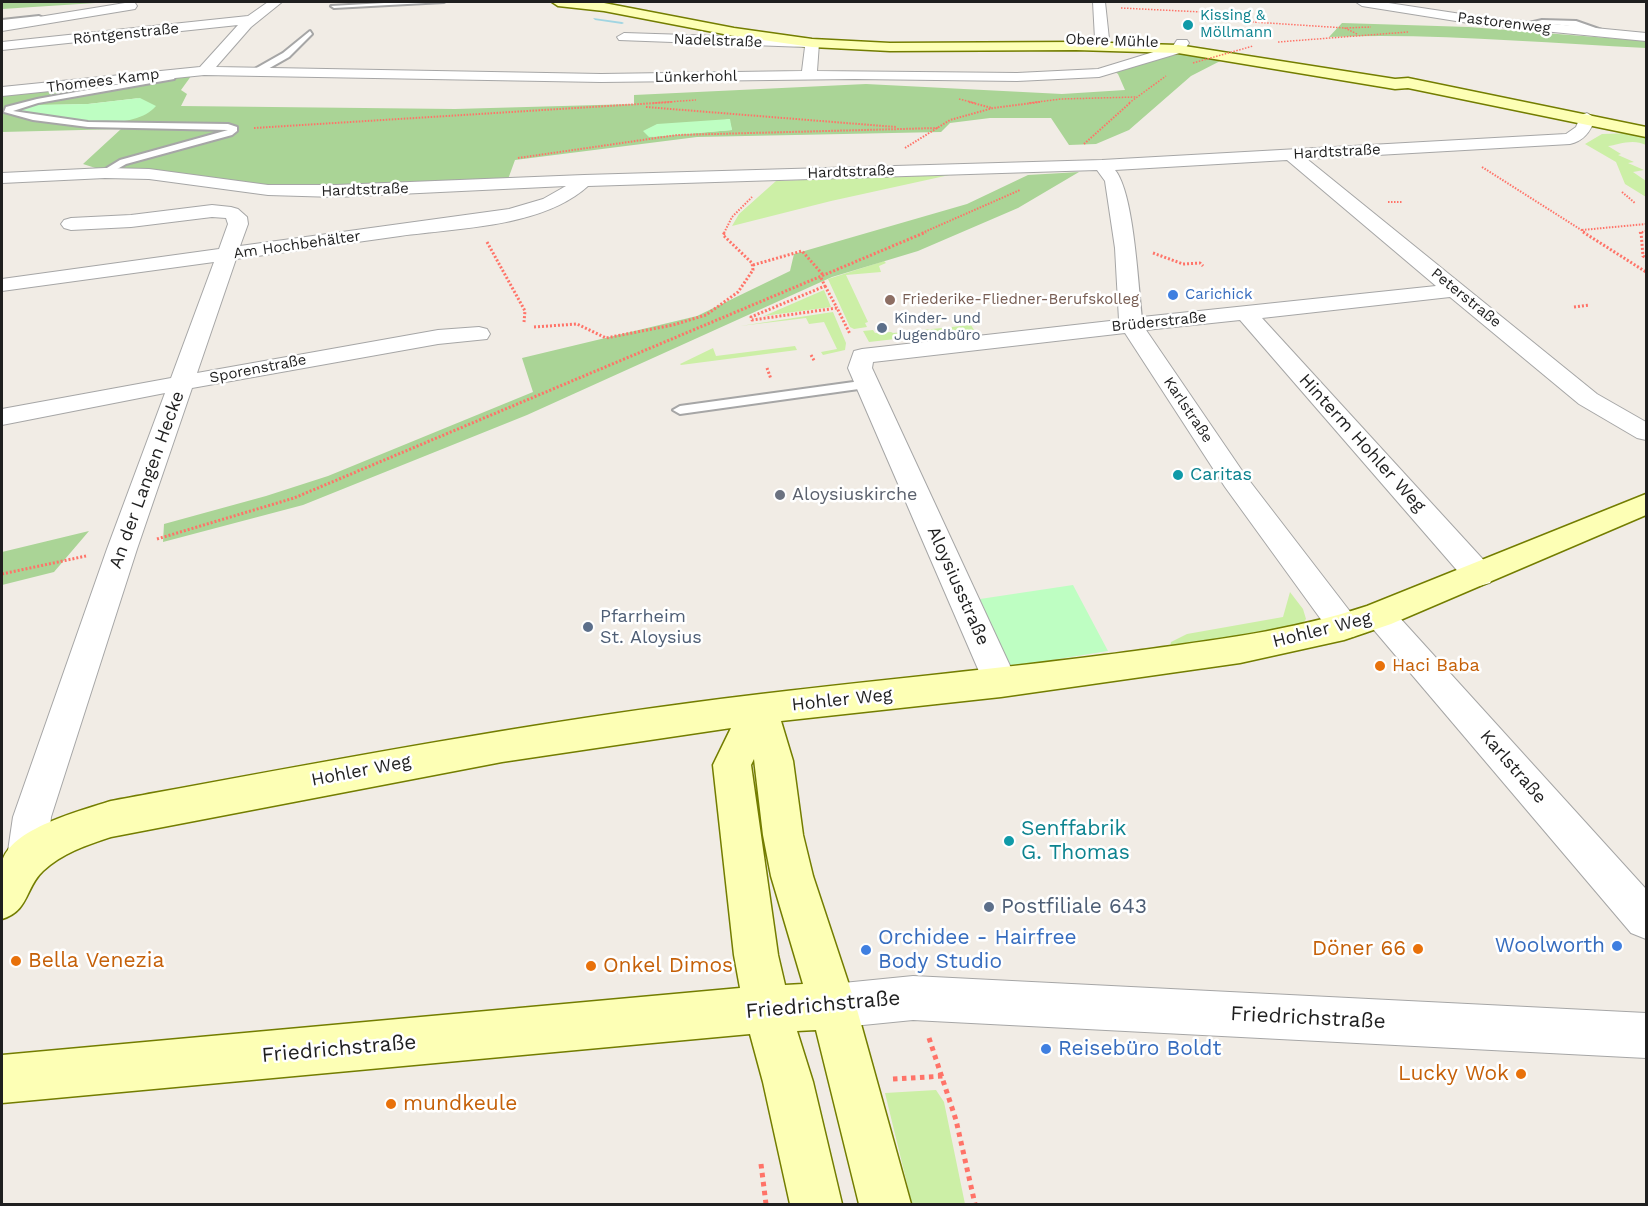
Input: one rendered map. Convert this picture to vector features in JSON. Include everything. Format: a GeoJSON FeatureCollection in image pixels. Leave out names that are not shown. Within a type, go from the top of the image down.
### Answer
{"type":"FeatureCollection","features":[{"type":"Feature","properties":{"kind":"main road","name":"Obere Mühle"},"geometry":{"type":"LineString","coordinates":[[558,2],[604,7],[734,32],[812,43],[890,47],[1180,46]]}},
{"type":"Feature","properties":{"kind":"main road","name":"Obere Mühle"},"geometry":{"type":"LineString","coordinates":[[812,43],[1102,39],[1180,46],[1395,84],[1408,83],[1647,132]]}},
{"type":"Feature","properties":{"kind":"main road","name":"Obere Mühle"},"geometry":{"type":"LineString","coordinates":[[1587,118],[1647,126]]}},
{"type":"Feature","properties":{"kind":"main road","name":"Hohler Weg"},"geometry":{"type":"LineString","coordinates":[[27,858],[63,834],[111,819],[386,765],[759,709],[1001,683],[1240,650],[1344,627],[1379,615],[1647,504]]}},
{"type":"Feature","properties":{"kind":"main road"},"geometry":{"type":"LineString","coordinates":[[759,709],[774,761],[783,835],[792,876],[833,1006],[885,1204]]}},
{"type":"Feature","properties":{"kind":"main road"},"geometry":{"type":"LineString","coordinates":[[759,709],[732,765],[756,955],[767,1009],[788,1082],[816,1204]]}},
{"type":"Feature","properties":{"kind":"main road","name":"An der Langen Hecke"},"geometry":{"type":"LineString","coordinates":[[2,899],[27,858]]}},
{"type":"Feature","properties":{"kind":"main road","name":"Friedrichstraße"},"geometry":{"type":"LineString","coordinates":[[2,1079],[767,1009],[833,1006]]}},
{"type":"Feature","properties":{"kind":"street"},"geometry":{"type":"LineString","coordinates":[[204,71],[251,20],[265,7],[276,2]]}},
{"type":"Feature","properties":{"kind":"street","name":"Pastorenweg"},"geometry":{"type":"LineString","coordinates":[[1362,2],[1519,26],[1647,37]]}},
{"type":"Feature","properties":{"kind":"street"},"geometry":{"type":"LineString","coordinates":[[1100,4],[1099,28],[1102,39]]}},
{"type":"Feature","properties":{"kind":"street"},"geometry":{"type":"LineString","coordinates":[[2,27],[131,6]]}},
{"type":"Feature","properties":{"kind":"street","name":"Röntgenstraße"},"geometry":{"type":"LineString","coordinates":[[2,45],[251,20]]}},
{"type":"Feature","properties":{"kind":"street","name":"Nadelstraße"},"geometry":{"type":"LineString","coordinates":[[609,27],[624,30],[621,42],[812,43]]}},
{"type":"Feature","properties":{"kind":"street"},"geometry":{"type":"LineString","coordinates":[[809,75],[812,43]]}},
{"type":"Feature","properties":{"kind":"street","name":"Lünkerhohl"},"geometry":{"type":"LineString","coordinates":[[204,71],[1017,77],[1099,73],[1180,46]]}},
{"type":"Feature","properties":{"kind":"street","name":"Thomees Kamp"},"geometry":{"type":"LineString","coordinates":[[2,92],[204,71]]}},
{"type":"Feature","properties":{"kind":"street","name":"Hardtstraße"},"geometry":{"type":"LineString","coordinates":[[105,173],[149,174],[249,188],[299,192],[584,180],[1102,165],[1570,139],[1583,129],[1587,118]]}},
{"type":"Feature","properties":{"kind":"street","name":"Peterstraße"},"geometry":{"type":"LineString","coordinates":[[1292,154],[1588,399],[1647,432]]}},
{"type":"Feature","properties":{"kind":"street"},"geometry":{"type":"LineString","coordinates":[[2,166],[81,165],[105,173]]}},
{"type":"Feature","properties":{"kind":"street","name":"Karlstraße"},"geometry":{"type":"LineString","coordinates":[[1102,165],[1114,180],[1125,248],[1131,325],[1235,481],[1344,627]]}},
{"type":"Feature","properties":{"kind":"street"},"geometry":{"type":"LineString","coordinates":[[2,178],[105,173]]}},
{"type":"Feature","properties":{"kind":"street","name":"Am Hochbehälter"},"geometry":{"type":"LineString","coordinates":[[2,285],[509,215],[553,203],[571,193],[584,180]]}},
{"type":"Feature","properties":{"kind":"street","name":"An der Langen Hecke"},"geometry":{"type":"LineString","coordinates":[[27,858],[32,818],[122,549],[227,255],[237,218],[231,213],[212,211],[131,221],[71,224]]}},
{"type":"Feature","properties":{"kind":"street","name":"Brüderstraße"},"geometry":{"type":"LineString","coordinates":[[865,370],[1131,325],[1456,291]]}},
{"type":"Feature","properties":{"kind":"street","name":"Hinterm Hohler Weg"},"geometry":{"type":"LineString","coordinates":[[1245,312],[1479,575]]}},
{"type":"Feature","properties":{"kind":"street","name":"Sporenstraße"},"geometry":{"type":"LineString","coordinates":[[2,417],[324,356],[438,337],[480,334]]}},
{"type":"Feature","properties":{"kind":"street","name":"Aloysiusstraße"},"geometry":{"type":"LineString","coordinates":[[865,370],[1001,683]]}},
{"type":"Feature","properties":{"kind":"street","name":"Karlstraße"},"geometry":{"type":"LineString","coordinates":[[1379,615],[1647,919]]}},
{"type":"Feature","properties":{"kind":"street","name":"Friedrichstraße"},"geometry":{"type":"LineString","coordinates":[[833,1006],[913,998],[1647,1036]]}},
{"type":"Feature","properties":{"kind":"lane"},"geometry":{"type":"LineString","coordinates":[[334,6],[441,2]]}},
{"type":"Feature","properties":{"kind":"lane"},"geometry":{"type":"LineString","coordinates":[[2,22],[39,18],[44,20]]}},
{"type":"Feature","properties":{"kind":"lane"},"geometry":{"type":"LineString","coordinates":[[256,72],[286,55],[310,33]]}},
{"type":"Feature","properties":{"kind":"lane"},"geometry":{"type":"LineString","coordinates":[[105,173],[123,162],[233,131],[233,128],[92,123],[8,112],[9,109],[37,101],[204,71]]}},
{"type":"Feature","properties":{"kind":"lane"},"geometry":{"type":"LineString","coordinates":[[680,410],[865,370]]}},
{"type":"Feature","properties":{"kind":"path"},"geometry":{"type":"LineString","coordinates":[[1100,4],[1202,12],[1207,19],[1344,27]]}},
{"type":"Feature","properties":{"kind":"path"},"geometry":{"type":"LineString","coordinates":[[1189,64],[1253,46]]}},
{"type":"Feature","properties":{"kind":"path"},"geometry":{"type":"LineString","coordinates":[[2,574],[122,549],[294,498],[823,277],[1006,198],[1059,165],[1136,97],[1172,72]]}},
{"type":"Feature","properties":{"kind":"path"},"geometry":{"type":"LineString","coordinates":[[517,159],[677,135],[938,128],[950,120],[993,108],[1061,99],[1136,97]]}},
{"type":"Feature","properties":{"kind":"path"},"geometry":{"type":"LineString","coordinates":[[233,131],[280,125],[631,106],[701,99]]}},
{"type":"Feature","properties":{"kind":"path"},"geometry":{"type":"LineString","coordinates":[[631,106],[883,124],[902,129]]}},
{"type":"Feature","properties":{"kind":"path"},"geometry":{"type":"LineString","coordinates":[[1445,146],[1516,187],[1647,272]]}},
{"type":"Feature","properties":{"kind":"path"},"geometry":{"type":"LineString","coordinates":[[753,265],[723,235],[732,216],[778,175]]}},
{"type":"Feature","properties":{"kind":"path"},"geometry":{"type":"LineString","coordinates":[[1622,192],[1635,203]]}},
{"type":"Feature","properties":{"kind":"path"},"geometry":{"type":"LineString","coordinates":[[1582,230],[1647,224]]}},
{"type":"Feature","properties":{"kind":"path"},"geometry":{"type":"LineString","coordinates":[[1647,231],[1639,232],[1643,256],[1647,258]]}},
{"type":"Feature","properties":{"kind":"path"},"geometry":{"type":"LineString","coordinates":[[488,243],[525,311],[524,322]]}},
{"type":"Feature","properties":{"kind":"path"},"geometry":{"type":"LineString","coordinates":[[753,265],[802,251],[823,277],[825,286],[865,370]]}},
{"type":"Feature","properties":{"kind":"path"},"geometry":{"type":"LineString","coordinates":[[1164,259],[1183,264],[1200,263],[1203,266]]}},
{"type":"Feature","properties":{"kind":"path"},"geometry":{"type":"LineString","coordinates":[[534,327],[577,324],[606,338],[673,325],[706,315],[738,292],[750,276],[753,265]]}},
{"type":"Feature","properties":{"kind":"path"},"geometry":{"type":"LineString","coordinates":[[1637,265],[1647,265]]}},
{"type":"Feature","properties":{"kind":"path"},"geometry":{"type":"LineString","coordinates":[[825,286],[751,317],[752,320],[837,308]]}},
{"type":"Feature","properties":{"kind":"path"},"geometry":{"type":"LineString","coordinates":[[1574,307],[1589,305]]}},
{"type":"Feature","properties":{"kind":"path"},"geometry":{"type":"LineString","coordinates":[[811,355],[815,362]]}},
{"type":"Feature","properties":{"kind":"path"},"geometry":{"type":"LineString","coordinates":[[913,998],[944,1076],[975,1204]]}},
{"type":"Feature","properties":{"kind":"path"},"geometry":{"type":"LineString","coordinates":[[888,1079],[944,1076]]}},
{"type":"Feature","properties":{"kind":"green space"},"geometry":{"type":"Polygon","coordinates":[[[2,2],[111,2],[2,9],[2,2]]]}},
{"type":"Feature","properties":{"kind":"green space"},"geometry":{"type":"Polygon","coordinates":[[[1342,23],[1469,27],[1646,41],[1646,48],[1448,37],[1329,37],[1342,23]]]}},
{"type":"Feature","properties":{"kind":"green space"},"geometry":{"type":"Polygon","coordinates":[[[1177,50],[1228,57],[1191,76],[1129,130],[1096,144],[1069,145],[1051,118],[990,118],[950,123],[941,132],[697,137],[515,160],[507,182],[335,190],[108,172],[83,164],[121,129],[2,132],[2,92],[194,72],[181,90],[187,94],[181,106],[455,109],[634,104],[634,95],[866,84],[1062,94],[1125,90],[1118,74],[1112,70],[1177,50]],[[140,98],[88,104],[47,105],[64,119],[140,98]],[[729,119],[649,137],[732,130],[729,119]]]}},
{"type":"Feature","properties":{"kind":"green space"},"geometry":{"type":"Polygon","coordinates":[[[140,98],[156,106],[145,115],[111,122],[71,121],[19,114],[14,111],[14,109],[30,105],[88,104],[140,98]]]}},
{"type":"Feature","properties":{"kind":"green space"},"geometry":{"type":"Polygon","coordinates":[[[730,119],[732,130],[649,137],[643,131],[657,124],[730,119]]]}},
{"type":"Feature","properties":{"kind":"green space"},"geometry":{"type":"Polygon","coordinates":[[[1632,133],[1646,136],[1646,145],[1631,142],[1608,146],[1621,154],[1618,155],[1634,162],[1628,163],[1644,170],[1633,172],[1646,181],[1646,197],[1625,184],[1616,162],[1585,144],[1602,134],[1632,133]]]}},
{"type":"Feature","properties":{"kind":"green space"},"geometry":{"type":"Polygon","coordinates":[[[1079,172],[1018,208],[918,251],[832,277],[527,415],[303,505],[163,542],[164,524],[328,476],[533,392],[522,358],[697,316],[790,271],[794,254],[967,204],[1028,175],[1079,172]]]}},
{"type":"Feature","properties":{"kind":"green space"},"geometry":{"type":"Polygon","coordinates":[[[954,174],[732,226],[739,214],[776,181],[954,174]]]}},
{"type":"Feature","properties":{"kind":"green space"},"geometry":{"type":"Polygon","coordinates":[[[884,261],[886,263],[879,266],[881,272],[846,275],[868,322],[865,323],[867,327],[854,329],[850,327],[828,279],[884,261]]]}},
{"type":"Feature","properties":{"kind":"green space"},"geometry":{"type":"Polygon","coordinates":[[[824,290],[831,307],[764,316],[824,290]]]}},
{"type":"Feature","properties":{"kind":"green space"},"geometry":{"type":"Polygon","coordinates":[[[833,312],[846,343],[845,350],[823,355],[821,352],[837,349],[824,322],[809,324],[806,318],[740,326],[833,312]]]}},
{"type":"Feature","properties":{"kind":"green space"},"geometry":{"type":"Polygon","coordinates":[[[971,325],[974,330],[869,342],[863,331],[893,333],[971,325]]]}},
{"type":"Feature","properties":{"kind":"green space"},"geometry":{"type":"Polygon","coordinates":[[[795,346],[797,350],[680,364],[713,348],[716,356],[795,346]]]}},
{"type":"Feature","properties":{"kind":"green space"},"geometry":{"type":"Polygon","coordinates":[[[89,531],[54,572],[2,585],[2,552],[89,531]]]}},
{"type":"Feature","properties":{"kind":"green space"},"geometry":{"type":"Polygon","coordinates":[[[1073,585],[1108,651],[1009,667],[980,599],[1073,585]]]}},
{"type":"Feature","properties":{"kind":"green space"},"geometry":{"type":"Polygon","coordinates":[[[1290,592],[1303,609],[1306,619],[1302,624],[1170,648],[1171,642],[1187,634],[1283,617],[1290,592]]]}},
{"type":"Feature","properties":{"kind":"green space"},"geometry":{"type":"Polygon","coordinates":[[[936,1090],[944,1102],[965,1204],[912,1204],[885,1093],[936,1090]]]}},
{"type":"Feature","properties":{"kind":"waterway"},"geometry":{"type":"LineString","coordinates":[[595,19],[622,23]]}},
{"type":"Feature","properties":{"kind":"place","name":"Kissing & Möllmann"},"geometry":{"type":"Point","coordinates":[1188,25]}},
{"type":"Feature","properties":{"kind":"place","name":"Carichick"},"geometry":{"type":"Point","coordinates":[1173,295]}},
{"type":"Feature","properties":{"kind":"place","name":"Friederike-Fliedner-Berufskolleg"},"geometry":{"type":"Point","coordinates":[890,300]}},
{"type":"Feature","properties":{"kind":"place","name":"Kinder- und Jugendbüro"},"geometry":{"type":"Point","coordinates":[882,328]}},
{"type":"Feature","properties":{"kind":"place","name":"Caritas"},"geometry":{"type":"Point","coordinates":[1178,475]}},
{"type":"Feature","properties":{"kind":"place","name":"Aloysiuskirche"},"geometry":{"type":"Point","coordinates":[780,495]}},
{"type":"Feature","properties":{"kind":"place","name":"Pfarrheim St. Aloysius"},"geometry":{"type":"Point","coordinates":[588,627]}},
{"type":"Feature","properties":{"kind":"place","name":"Haci Baba"},"geometry":{"type":"Point","coordinates":[1380,666]}},
{"type":"Feature","properties":{"kind":"place","name":"Senffabrik G. Thomas"},"geometry":{"type":"Point","coordinates":[1009,841]}},
{"type":"Feature","properties":{"kind":"place","name":"Postfiliale 643"},"geometry":{"type":"Point","coordinates":[989,907]}},
{"type":"Feature","properties":{"kind":"place","name":"Woolworth"},"geometry":{"type":"Point","coordinates":[1617,946]}},
{"type":"Feature","properties":{"kind":"place","name":"Döner 66"},"geometry":{"type":"Point","coordinates":[1418,949]}},
{"type":"Feature","properties":{"kind":"place","name":"Orchidee - Hairfree Body Studio"},"geometry":{"type":"Point","coordinates":[866,950]}},
{"type":"Feature","properties":{"kind":"place","name":"Bella Venezia"},"geometry":{"type":"Point","coordinates":[16,961]}},
{"type":"Feature","properties":{"kind":"place","name":"Onkel Dimos"},"geometry":{"type":"Point","coordinates":[591,966]}},
{"type":"Feature","properties":{"kind":"place","name":"Reisebüro Boldt"},"geometry":{"type":"Point","coordinates":[1046,1049]}},
{"type":"Feature","properties":{"kind":"place","name":"Lucky Wok"},"geometry":{"type":"Point","coordinates":[1521,1074]}},
{"type":"Feature","properties":{"kind":"place","name":"mundkeule"},"geometry":{"type":"Point","coordinates":[391,1104]}}]}
